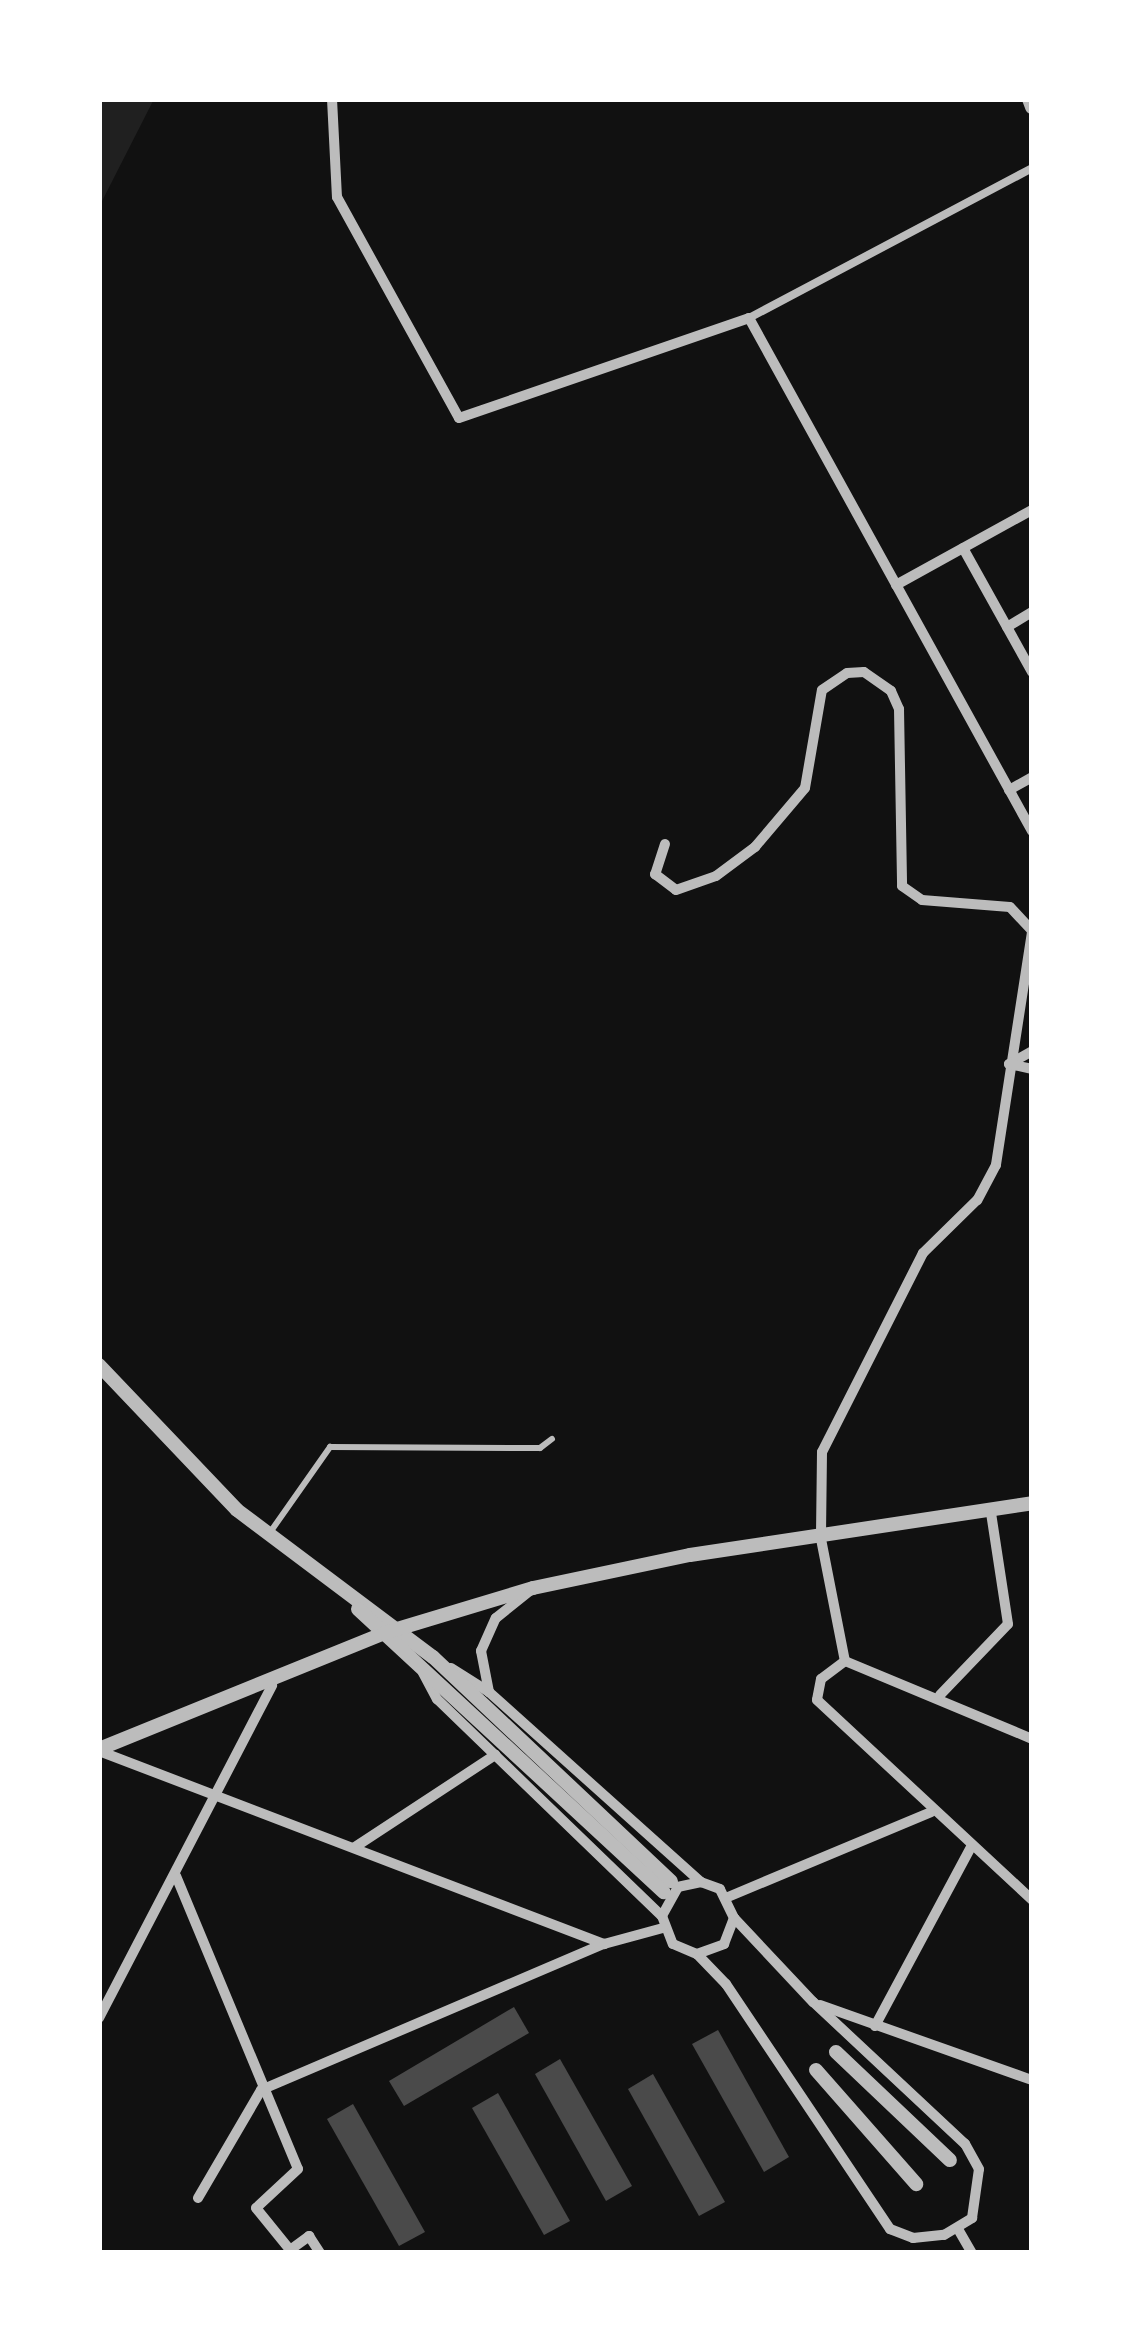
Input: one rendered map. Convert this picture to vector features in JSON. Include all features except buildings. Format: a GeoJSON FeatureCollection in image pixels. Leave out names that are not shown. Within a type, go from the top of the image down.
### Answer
{"type":"FeatureCollection","features":[{"type":"Feature","properties":{"kind":"street"},"geometry":{"type":"LineString","coordinates":[[332,99],[337,197],[459,418],[749,318],[1032,168]]}},
{"type":"Feature","properties":{"kind":"street"},"geometry":{"type":"LineString","coordinates":[[749,318],[1032,830]]}},
{"type":"Feature","properties":{"kind":"street"},"geometry":{"type":"LineString","coordinates":[[896,585],[1032,510]]}},
{"type":"Feature","properties":{"kind":"street"},"geometry":{"type":"LineString","coordinates":[[963,548],[1032,672]]}},
{"type":"Feature","properties":{"kind":"street"},"geometry":{"type":"LineString","coordinates":[[1007,627],[1032,613]]}},
{"type":"Feature","properties":{"kind":"street"},"geometry":{"type":"LineString","coordinates":[[665,844],[655,874],[676,890],[716,876],[755,847],[805,788],[822,690],[839,676],[864,672],[891,691],[899,709],[902,886],[922,900],[1010,907],[1031,925],[996,1165],[977,1200],[922,1253],[822,1452],[820,1539],[845,1661]]}},
{"type":"Feature","properties":{"kind":"street"},"geometry":{"type":"LineString","coordinates":[[1009,790],[1032,776]]}},
{"type":"Feature","properties":{"kind":"street"},"geometry":{"type":"LineString","coordinates":[[1009,1064],[1032,1051]]}},
{"type":"Feature","properties":{"kind":"street"},"geometry":{"type":"LineString","coordinates":[[1009,1064],[1032,1069]]}},
{"type":"Feature","properties":{"kind":"street"},"geometry":{"type":"LineString","coordinates":[[99,1365],[237,1510],[316,1568],[426,1661],[668,1887]]}},
{"type":"Feature","properties":{"kind":"street"},"geometry":{"type":"LineString","coordinates":[[99,1750],[272,1684],[391,1631],[533,1588],[690,1555],[991,1513],[1032,1503]]}},
{"type":"Feature","properties":{"kind":"street"},"geometry":{"type":"LineString","coordinates":[[940,1695],[1008,1624],[991,1513]]}},
{"type":"Feature","properties":{"kind":"street"},"geometry":{"type":"LineString","coordinates":[[489,1692],[481,1651],[496,1618],[533,1588]]}},
{"type":"Feature","properties":{"kind":"street"},"geometry":{"type":"LineString","coordinates":[[426,1661],[489,1692],[701,1882],[728,1897],[734,1918],[813,2002],[972,2155],[980,2192],[958,2230],[913,2238],[890,2229],[727,1984],[698,1954],[673,1944],[662,1922],[437,1699],[426,1661]]}},
{"type":"Feature","properties":{"kind":"street"},"geometry":{"type":"LineString","coordinates":[[845,1661],[940,1695],[1032,1738]]}},
{"type":"Feature","properties":{"kind":"street"},"geometry":{"type":"LineString","coordinates":[[845,1661],[821,1679],[817,1700],[931,1812],[1032,1900]]}},
{"type":"Feature","properties":{"kind":"street"},"geometry":{"type":"LineString","coordinates":[[99,2018],[272,1684]]}},
{"type":"Feature","properties":{"kind":"street"},"geometry":{"type":"LineString","coordinates":[[99,1750],[604,1944]]}},
{"type":"Feature","properties":{"kind":"street"},"geometry":{"type":"LineString","coordinates":[[355,1847],[495,1755]]}},
{"type":"Feature","properties":{"kind":"street"},"geometry":{"type":"LineString","coordinates":[[728,1897],[931,1812]]}},
{"type":"Feature","properties":{"kind":"street"},"geometry":{"type":"LineString","coordinates":[[875,2026],[972,1845]]}},
{"type":"Feature","properties":{"kind":"street"},"geometry":{"type":"LineString","coordinates":[[176,1876],[261,2090],[298,2168],[256,2208],[290,2250],[309,2236],[320,2253]]}},
{"type":"Feature","properties":{"kind":"street"},"geometry":{"type":"LineString","coordinates":[[198,2198],[261,2090],[662,1922],[678,1887],[701,1882]]}},
{"type":"Feature","properties":{"kind":"street"},"geometry":{"type":"LineString","coordinates":[[698,1954],[724,1944],[734,1918]]}},
{"type":"Feature","properties":{"kind":"street"},"geometry":{"type":"LineString","coordinates":[[813,2002],[1032,2080]]}},
{"type":"Feature","properties":{"kind":"street"},"geometry":{"type":"LineString","coordinates":[[836,2052],[950,2160]]}},
{"type":"Feature","properties":{"kind":"street"},"geometry":{"type":"LineString","coordinates":[[816,2070],[916,2184]]}},
{"type":"Feature","properties":{"kind":"street"},"geometry":{"type":"LineString","coordinates":[[958,2230],[972,2253]]}},
{"type":"Feature","properties":{"kind":"lane"},"geometry":{"type":"LineString","coordinates":[[269,1534],[330,1447],[540,1448],[552,1439]]}},
{"type":"Feature","properties":{"kind":"shaded area"},"geometry":{"type":"Polygon","coordinates":[[[99,99],[154,99],[99,207],[99,99]]]}}]}
